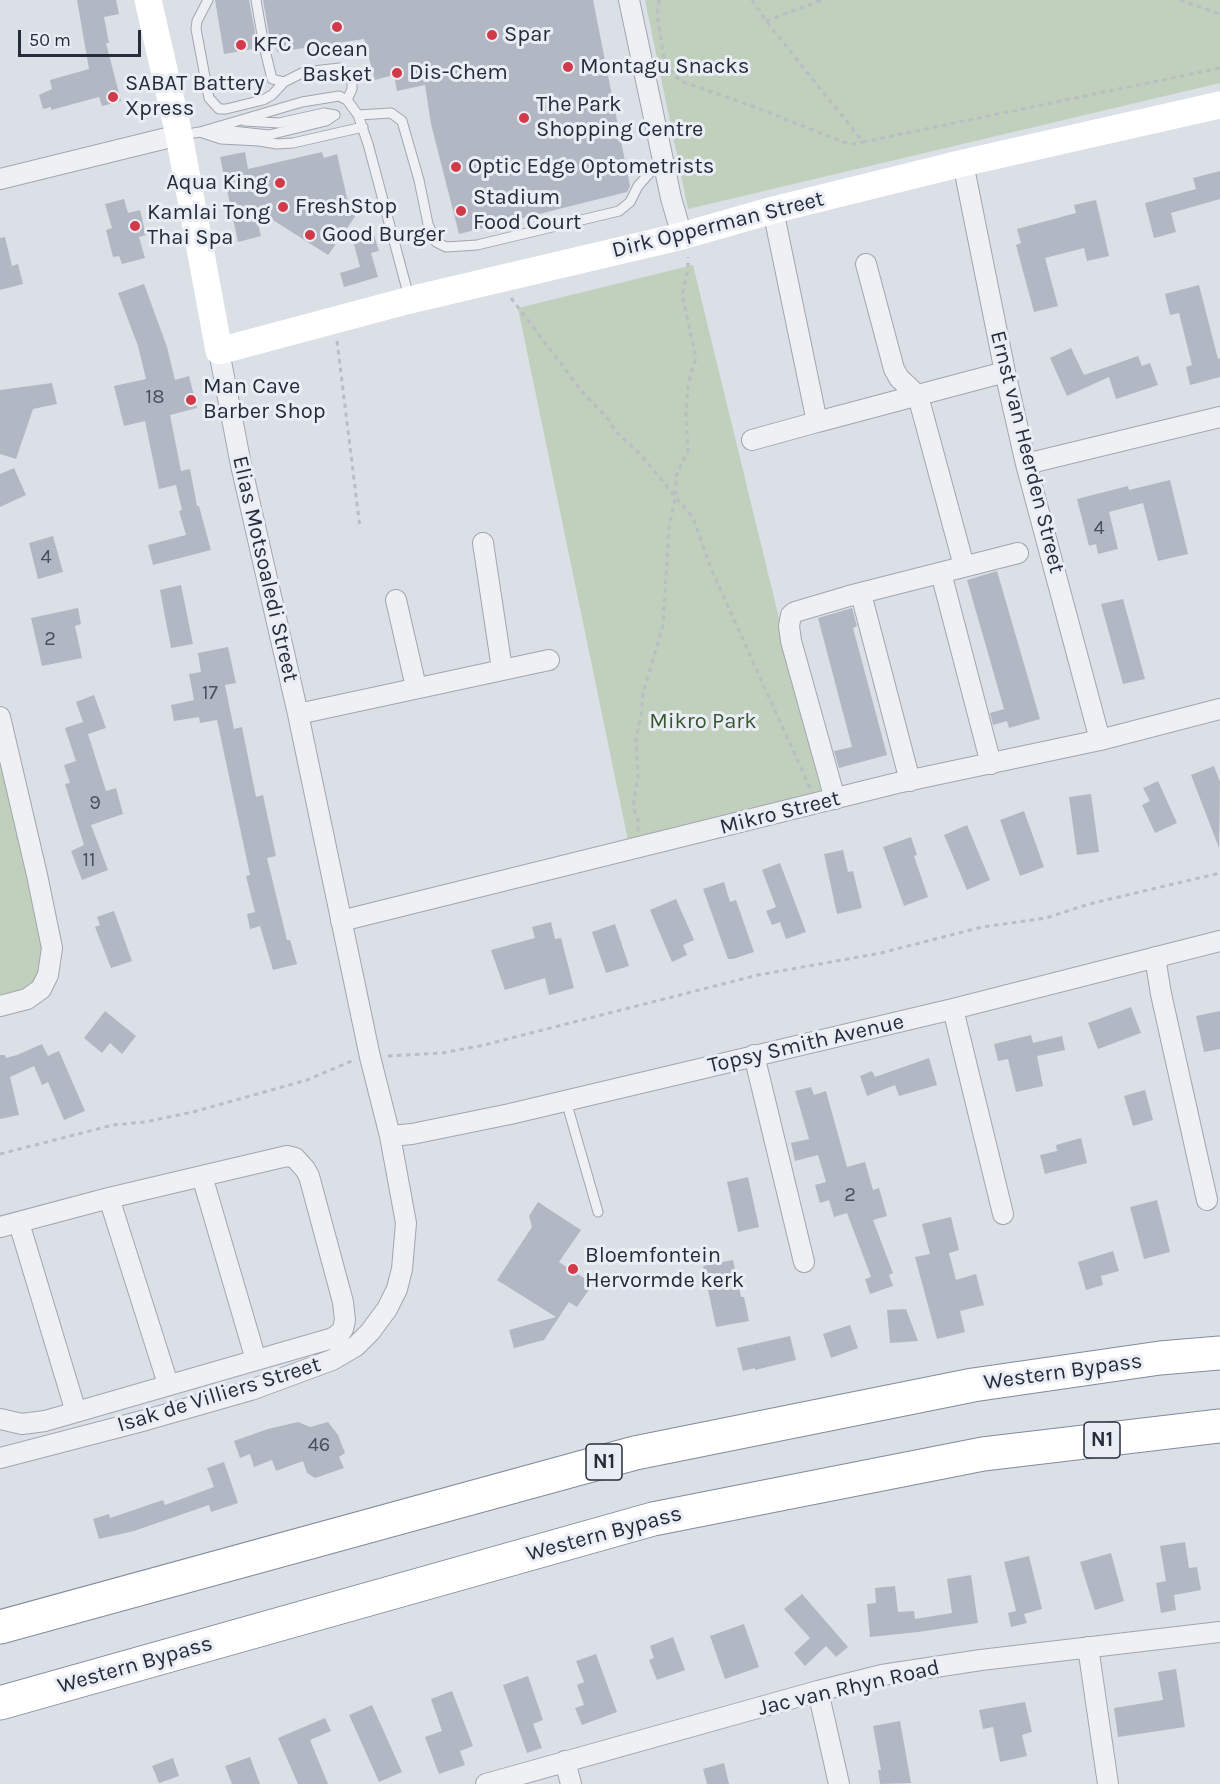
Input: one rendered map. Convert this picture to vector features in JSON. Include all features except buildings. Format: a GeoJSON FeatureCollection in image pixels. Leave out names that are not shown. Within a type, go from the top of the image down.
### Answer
{"type":"FeatureCollection","features":[{"type":"Feature","properties":{"kind":"highway","name":"Western Bypass"},"geometry":{"type":"LineString","coordinates":[[0,1627],[635,1453],[974,1385],[1160,1358],[1220,1353]]}},
{"type":"Feature","properties":{"kind":"highway","name":"Western Bypass"},"geometry":{"type":"LineString","coordinates":[[0,1703],[653,1519],[983,1454],[1220,1426]]}},
{"type":"Feature","properties":{"kind":"street","name":"Elias Motsoaledi Street"},"geometry":{"type":"LineString","coordinates":[[148,0],[189,134],[219,351],[241,465],[298,714],[370,1057],[390,1136]]}},
{"type":"Feature","properties":{"kind":"street"},"geometry":{"type":"LineString","coordinates":[[628,0],[681,236]]}},
{"type":"Feature","properties":{"kind":"street","name":"Dirk Opperman Street"},"geometry":{"type":"LineString","coordinates":[[219,351],[410,300],[681,236],[773,210],[963,163],[1220,105]]}},
{"type":"Feature","properties":{"kind":"street"},"geometry":{"type":"LineString","coordinates":[[0,179],[189,134]]}},
{"type":"Feature","properties":{"kind":"street","name":"Ernst van Heerden Street"},"geometry":{"type":"LineString","coordinates":[[963,163],[1026,464],[1100,740]]}},
{"type":"Feature","properties":{"kind":"street"},"geometry":{"type":"LineString","coordinates":[[773,210],[818,422]]}},
{"type":"Feature","properties":{"kind":"street"},"geometry":{"type":"LineString","coordinates":[[866,264],[894,369],[899,378],[918,396],[964,566]]}},
{"type":"Feature","properties":{"kind":"street"},"geometry":{"type":"LineString","coordinates":[[752,440],[1005,372]]}},
{"type":"Feature","properties":{"kind":"street"},"geometry":{"type":"LineString","coordinates":[[1026,464],[1220,417]]}},
{"type":"Feature","properties":{"kind":"street"},"geometry":{"type":"LineString","coordinates":[[483,543],[502,669]]}},
{"type":"Feature","properties":{"kind":"street"},"geometry":{"type":"LineString","coordinates":[[826,801],[791,641],[789,619],[795,612],[1018,553]]}},
{"type":"Feature","properties":{"kind":"street"},"geometry":{"type":"LineString","coordinates":[[940,573],[991,764]]}},
{"type":"Feature","properties":{"kind":"street"},"geometry":{"type":"LineString","coordinates":[[861,594],[910,781]]}},
{"type":"Feature","properties":{"kind":"street"},"geometry":{"type":"LineString","coordinates":[[396,600],[416,687]]}},
{"type":"Feature","properties":{"kind":"street"},"geometry":{"type":"LineString","coordinates":[[298,714],[549,660]]}},
{"type":"Feature","properties":{"kind":"street","name":"Mikro Street"},"geometry":{"type":"LineString","coordinates":[[341,921],[826,801],[1100,740],[1220,709]]}},
{"type":"Feature","properties":{"kind":"street"},"geometry":{"type":"LineString","coordinates":[[0,717],[38,875],[52,948],[48,975],[41,989],[27,999],[0,1006]]}},
{"type":"Feature","properties":{"kind":"street","name":"Topsy Smith Avenue"},"geometry":{"type":"LineString","coordinates":[[390,1136],[456,1125],[566,1101],[953,1010],[1220,941]]}},
{"type":"Feature","properties":{"kind":"street"},"geometry":{"type":"LineString","coordinates":[[1155,957],[1161,994],[1207,1200]]}},
{"type":"Feature","properties":{"kind":"street"},"geometry":{"type":"LineString","coordinates":[[953,1010],[1003,1214]]}},
{"type":"Feature","properties":{"kind":"street"},"geometry":{"type":"LineString","coordinates":[[754,1056],[804,1262]]}},
{"type":"Feature","properties":{"kind":"street","name":"Isak de Villiers Street"},"geometry":{"type":"LineString","coordinates":[[0,1458],[251,1390],[332,1360],[356,1346],[387,1309],[397,1289],[402,1269],[406,1223],[390,1136]]}},
{"type":"Feature","properties":{"kind":"street"},"geometry":{"type":"LineString","coordinates":[[0,1419],[22,1424],[34,1423],[76,1412],[333,1338],[343,1329],[345,1320],[343,1302],[309,1176],[295,1158],[287,1156],[109,1198],[9,1225],[76,1412]]}},
{"type":"Feature","properties":{"kind":"street"},"geometry":{"type":"LineString","coordinates":[[202,1176],[256,1360]]}},
{"type":"Feature","properties":{"kind":"street"},"geometry":{"type":"LineString","coordinates":[[109,1198],[168,1384]]}},
{"type":"Feature","properties":{"kind":"street","name":"Jac van Rhyn Road"},"geometry":{"type":"LineString","coordinates":[[486,1784],[882,1675],[981,1660],[1220,1632]]}},
{"type":"Feature","properties":{"kind":"street"},"geometry":{"type":"LineString","coordinates":[[1088,1647],[1108,1784]]}},
{"type":"Feature","properties":{"kind":"street"},"geometry":{"type":"LineString","coordinates":[[818,1691],[839,1784]]}},
{"type":"Feature","properties":{"kind":"street"},"geometry":{"type":"LineString","coordinates":[[565,1761],[571,1784]]}},
{"type":"Feature","properties":{"kind":"lane"},"geometry":{"type":"LineString","coordinates":[[208,0],[197,21],[196,29],[209,98],[214,106],[226,109],[263,100],[272,95],[284,82],[304,72],[340,68],[349,75],[352,82],[352,89],[347,100]]}},
{"type":"Feature","properties":{"kind":"lane"},"geometry":{"type":"LineString","coordinates":[[256,0],[272,79],[284,82]]}},
{"type":"Feature","properties":{"kind":"lane"},"geometry":{"type":"LineString","coordinates":[[189,134],[322,98],[339,96],[347,100],[363,127],[379,179],[410,300]]}},
{"type":"Feature","properties":{"kind":"lane"},"geometry":{"type":"LineString","coordinates":[[189,134],[212,136],[232,130],[268,135],[326,122],[335,115],[324,113],[279,123],[239,120]]}},
{"type":"Feature","properties":{"kind":"lane"},"geometry":{"type":"LineString","coordinates":[[358,116],[391,113],[402,121],[419,180],[428,224],[436,242],[446,247],[477,245],[619,211],[630,202],[638,186],[663,158]]}},
{"type":"Feature","properties":{"kind":"lane"},"geometry":{"type":"LineString","coordinates":[[189,134],[277,144],[293,143],[363,127]]}},
{"type":"Feature","properties":{"kind":"lane"},"geometry":{"type":"LineString","coordinates":[[566,1101],[598,1212]]}},
{"type":"Feature","properties":{"kind":"path"},"geometry":{"type":"LineString","coordinates":[[658,0],[657,15],[665,63],[680,81],[756,107],[843,142],[856,144],[1220,68]]}},
{"type":"Feature","properties":{"kind":"path"},"geometry":{"type":"LineString","coordinates":[[752,0],[766,21],[863,141]]}},
{"type":"Feature","properties":{"kind":"path"},"geometry":{"type":"LineString","coordinates":[[766,21],[822,0]]}},
{"type":"Feature","properties":{"kind":"path"},"geometry":{"type":"LineString","coordinates":[[1180,0],[1220,14]]}},
{"type":"Feature","properties":{"kind":"path"},"geometry":{"type":"LineString","coordinates":[[639,848],[638,820],[633,807],[639,776],[636,739],[646,685],[663,626],[669,526],[676,495],[676,476],[688,450],[686,417],[688,384],[696,358],[682,294],[688,259],[681,236]]}},
{"type":"Feature","properties":{"kind":"path"},"geometry":{"type":"LineString","coordinates":[[497,280],[584,394],[609,420],[615,431],[642,456],[693,518],[712,571],[826,801]]}},
{"type":"Feature","properties":{"kind":"path"},"geometry":{"type":"LineString","coordinates":[[336,337],[360,528]]}},
{"type":"Feature","properties":{"kind":"path"},"geometry":{"type":"LineString","coordinates":[[0,1154],[113,1125],[145,1122],[193,1112],[307,1080],[351,1062],[370,1057],[442,1053],[484,1046],[758,975],[881,953],[982,927],[1046,918],[1089,904],[1220,873]]}},
{"type":"Feature","properties":{"kind":"green space"},"geometry":{"type":"Polygon","coordinates":[[[645,0],[1220,0],[1220,83],[688,209],[645,0]]]}},
{"type":"Feature","properties":{"kind":"green space","name":"Mikro Park"},"geometry":{"type":"Polygon","coordinates":[[[693,265],[823,799],[629,845],[518,308],[693,265]]]}},
{"type":"Feature","properties":{"kind":"green space"},"geometry":{"type":"Polygon","coordinates":[[[0,750],[45,958],[39,980],[28,993],[0,1003],[0,750]]]}},
{"type":"Feature","properties":{"kind":"place","name":"Ocean Basket"},"geometry":{"type":"Point","coordinates":[337,27]}},
{"type":"Feature","properties":{"kind":"place","name":"Spar"},"geometry":{"type":"Point","coordinates":[492,35]}},
{"type":"Feature","properties":{"kind":"place","name":"KFC"},"geometry":{"type":"Point","coordinates":[241,45]}},
{"type":"Feature","properties":{"kind":"place","name":"Montagu Snacks"},"geometry":{"type":"Point","coordinates":[568,67]}},
{"type":"Feature","properties":{"kind":"place","name":"Dis-Chem"},"geometry":{"type":"Point","coordinates":[397,73]}},
{"type":"Feature","properties":{"kind":"place","name":"SABAT Battery Xpress"},"geometry":{"type":"Point","coordinates":[113,97]}},
{"type":"Feature","properties":{"kind":"place","name":"The Park Shopping Centre"},"geometry":{"type":"Point","coordinates":[524,118]}},
{"type":"Feature","properties":{"kind":"place","name":"Optic Edge Optometrists"},"geometry":{"type":"Point","coordinates":[456,167]}},
{"type":"Feature","properties":{"kind":"place","name":"Aqua King"},"geometry":{"type":"Point","coordinates":[280,183]}},
{"type":"Feature","properties":{"kind":"place","name":"FreshStop"},"geometry":{"type":"Point","coordinates":[283,207]}},
{"type":"Feature","properties":{"kind":"place","name":"Stadium Food Court"},"geometry":{"type":"Point","coordinates":[461,211]}},
{"type":"Feature","properties":{"kind":"place","name":"Kamlai Tong Thai Spa"},"geometry":{"type":"Point","coordinates":[135,226]}},
{"type":"Feature","properties":{"kind":"place","name":"Good Burger"},"geometry":{"type":"Point","coordinates":[310,235]}},
{"type":"Feature","properties":{"kind":"place","name":"Man Cave Barber Shop"},"geometry":{"type":"Point","coordinates":[191,400]}},
{"type":"Feature","properties":{"kind":"place","name":"Bloemfontein Hervormde kerk"},"geometry":{"type":"Point","coordinates":[573,1269]}}]}
